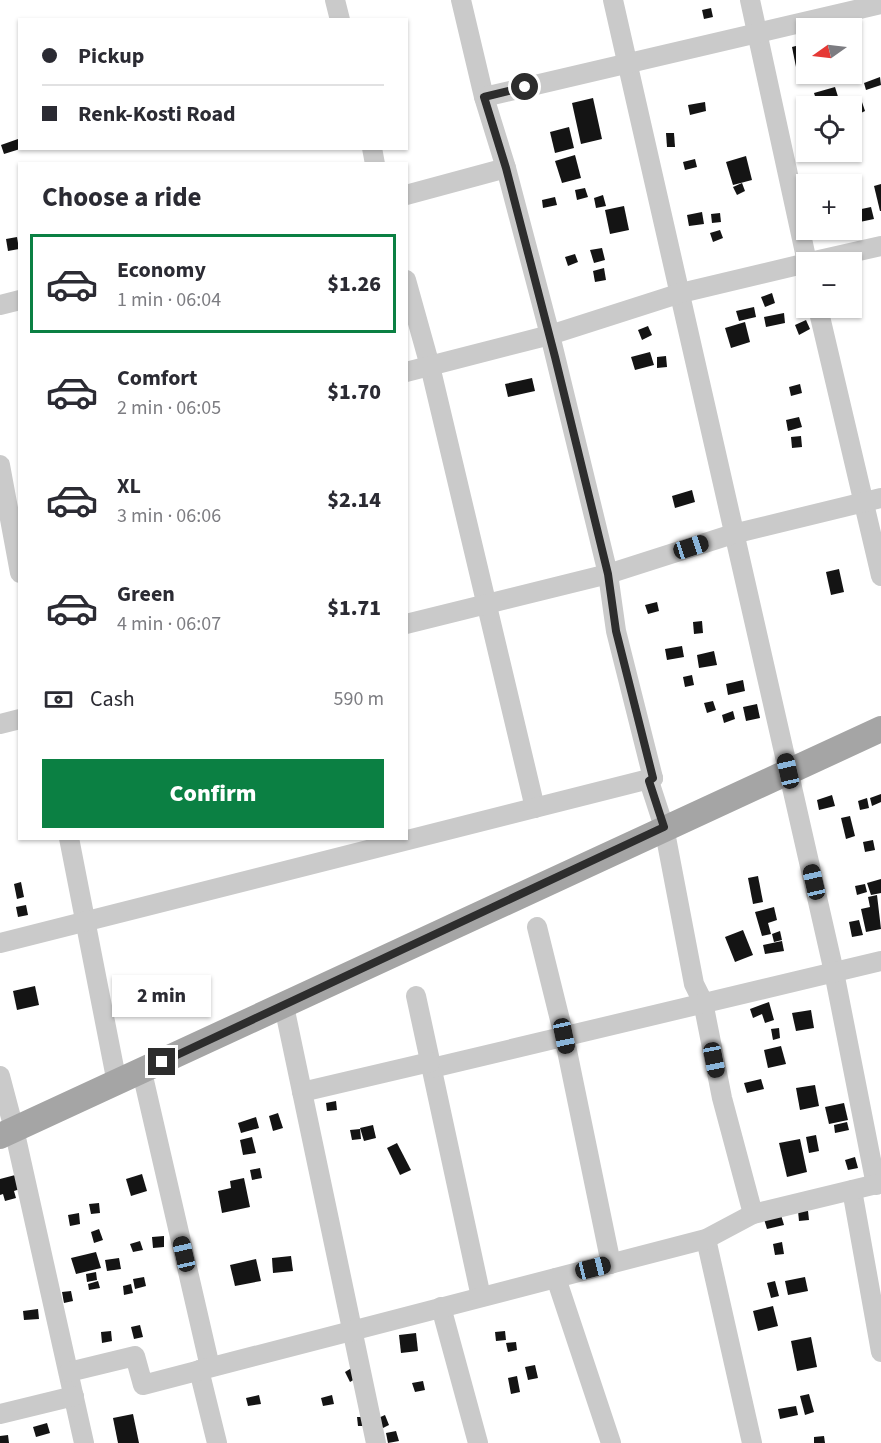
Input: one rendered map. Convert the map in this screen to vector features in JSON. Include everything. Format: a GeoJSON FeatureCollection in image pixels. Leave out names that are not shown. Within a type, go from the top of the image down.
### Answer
{"type":"FeatureCollection","features":[{"type":"Feature","properties":{"kind":"main road"},"geometry":{"type":"LineString","coordinates":[[7,1132],[142,1072],[664,827],[881,729]]}},
{"type":"Feature","properties":{"kind":"street"},"geometry":{"type":"LineString","coordinates":[[335,0],[340,18]]}},
{"type":"Feature","properties":{"kind":"street"},"geometry":{"type":"LineString","coordinates":[[461,0],[484,97],[506,168],[550,335],[608,574],[616,631],[653,778]]}},
{"type":"Feature","properties":{"kind":"street"},"geometry":{"type":"LineString","coordinates":[[69,1372],[135,1356],[143,1384],[706,1239],[753,1214],[878,1184],[834,972],[613,0]]}},
{"type":"Feature","properties":{"kind":"street"},"geometry":{"type":"LineString","coordinates":[[750,0],[806,252]]}},
{"type":"Feature","properties":{"kind":"street"},"geometry":{"type":"LineString","coordinates":[[484,97],[881,4]]}},
{"type":"Feature","properties":{"kind":"street"},"geometry":{"type":"LineString","coordinates":[[408,194],[506,168]]}},
{"type":"Feature","properties":{"kind":"street"},"geometry":{"type":"LineString","coordinates":[[855,252],[881,246]]}},
{"type":"Feature","properties":{"kind":"street"},"geometry":{"type":"LineString","coordinates":[[408,372],[550,335],[681,293],[796,266]]}},
{"type":"Feature","properties":{"kind":"street"},"geometry":{"type":"LineString","coordinates":[[408,287],[430,366],[535,808]]}},
{"type":"Feature","properties":{"kind":"street"},"geometry":{"type":"LineString","coordinates":[[0,305],[18,300]]}},
{"type":"Feature","properties":{"kind":"street"},"geometry":{"type":"LineString","coordinates":[[821,318],[872,500],[881,576]]}},
{"type":"Feature","properties":{"kind":"street"},"geometry":{"type":"LineString","coordinates":[[5,473],[18,560]]}},
{"type":"Feature","properties":{"kind":"street"},"geometry":{"type":"LineString","coordinates":[[408,623],[608,574],[733,534],[872,500]]}},
{"type":"Feature","properties":{"kind":"street"},"geometry":{"type":"LineString","coordinates":[[0,724],[18,720]]}},
{"type":"Feature","properties":{"kind":"street"},"geometry":{"type":"LineString","coordinates":[[0,943],[653,778]]}},
{"type":"Feature","properties":{"kind":"street"},"geometry":{"type":"LineString","coordinates":[[653,778],[649,781],[664,827],[694,984],[703,1002],[722,1098],[753,1214]]}},
{"type":"Feature","properties":{"kind":"street"},"geometry":{"type":"LineString","coordinates":[[69,840],[117,1083]]}},
{"type":"Feature","properties":{"kind":"street"},"geometry":{"type":"LineString","coordinates":[[537,927],[564,1036],[611,1264]]}},
{"type":"Feature","properties":{"kind":"street"},"geometry":{"type":"LineString","coordinates":[[302,1092],[564,1036],[881,961]]}},
{"type":"Feature","properties":{"kind":"street"},"geometry":{"type":"LineString","coordinates":[[416,996],[481,1297]]}},
{"type":"Feature","properties":{"kind":"street"},"geometry":{"type":"LineString","coordinates":[[284,1006],[376,1443]]}},
{"type":"Feature","properties":{"kind":"street"},"geometry":{"type":"LineString","coordinates":[[142,1072],[205,1369],[217,1443]]}},
{"type":"Feature","properties":{"kind":"street"},"geometry":{"type":"LineString","coordinates":[[0,1076],[7,1132],[69,1372],[84,1443]]}},
{"type":"Feature","properties":{"kind":"street"},"geometry":{"type":"LineString","coordinates":[[852,1190],[876,1306],[881,1352]]}},
{"type":"Feature","properties":{"kind":"street"},"geometry":{"type":"LineString","coordinates":[[706,1239],[753,1443]]}},
{"type":"Feature","properties":{"kind":"street"},"geometry":{"type":"LineString","coordinates":[[556,1278],[611,1443]]}},
{"type":"Feature","properties":{"kind":"street"},"geometry":{"type":"LineString","coordinates":[[441,1307],[478,1443]]}},
{"type":"Feature","properties":{"kind":"street"},"geometry":{"type":"LineString","coordinates":[[0,1414],[74,1396]]}},
{"type":"Feature","properties":{"kind":"building"},"geometry":{"type":"Polygon","coordinates":[[[711,8],[713,17],[704,19],[702,10],[711,8]]]}},
{"type":"Feature","properties":{"kind":"building"},"geometry":{"type":"Polygon","coordinates":[[[796,46],[796,67],[792,47],[796,46]]]}},
{"type":"Feature","properties":{"kind":"building"},"geometry":{"type":"Polygon","coordinates":[[[880,77],[881,85],[866,90],[864,83],[880,77]]]}},
{"type":"Feature","properties":{"kind":"building"},"geometry":{"type":"Polygon","coordinates":[[[835,87],[838,96],[815,96],[814,93],[835,87]]]}},
{"type":"Feature","properties":{"kind":"building"},"geometry":{"type":"Polygon","coordinates":[[[593,98],[602,139],[581,144],[572,103],[593,98]]]}},
{"type":"Feature","properties":{"kind":"building"},"geometry":{"type":"Polygon","coordinates":[[[705,102],[706,111],[690,115],[688,105],[705,102]]]}},
{"type":"Feature","properties":{"kind":"building"},"geometry":{"type":"Polygon","coordinates":[[[569,127],[574,148],[555,153],[550,132],[569,127]]]}},
{"type":"Feature","properties":{"kind":"building"},"geometry":{"type":"Polygon","coordinates":[[[666,133],[674,133],[675,147],[667,147],[666,133]]]}},
{"type":"Feature","properties":{"kind":"building"},"geometry":{"type":"Polygon","coordinates":[[[18,139],[18,150],[4,154],[1,145],[18,139]]]}},
{"type":"Feature","properties":{"kind":"building"},"geometry":{"type":"Polygon","coordinates":[[[575,155],[581,178],[562,183],[555,161],[575,155]]]}},
{"type":"Feature","properties":{"kind":"building"},"geometry":{"type":"Polygon","coordinates":[[[746,156],[752,180],[733,185],[726,162],[746,156]]]}},
{"type":"Feature","properties":{"kind":"building"},"geometry":{"type":"Polygon","coordinates":[[[695,159],[697,167],[685,170],[683,162],[695,159]]]}},
{"type":"Feature","properties":{"kind":"building"},"geometry":{"type":"Polygon","coordinates":[[[742,183],[745,191],[737,195],[733,187],[742,183]]]}},
{"type":"Feature","properties":{"kind":"building"},"geometry":{"type":"Polygon","coordinates":[[[881,184],[881,211],[880,211],[874,186],[881,184]]]}},
{"type":"Feature","properties":{"kind":"building"},"geometry":{"type":"Polygon","coordinates":[[[585,188],[588,197],[577,200],[575,190],[585,188]]]}},
{"type":"Feature","properties":{"kind":"building"},"geometry":{"type":"Polygon","coordinates":[[[603,195],[606,206],[596,208],[594,198],[603,195]]]}},
{"type":"Feature","properties":{"kind":"building"},"geometry":{"type":"Polygon","coordinates":[[[555,197],[557,205],[543,208],[542,200],[555,197]]]}},
{"type":"Feature","properties":{"kind":"building"},"geometry":{"type":"Polygon","coordinates":[[[624,206],[629,230],[610,234],[605,210],[624,206]]]}},
{"type":"Feature","properties":{"kind":"building"},"geometry":{"type":"Polygon","coordinates":[[[871,207],[874,219],[862,222],[862,209],[871,207]]]}},
{"type":"Feature","properties":{"kind":"building"},"geometry":{"type":"Polygon","coordinates":[[[702,212],[704,224],[689,226],[687,215],[702,212]]]}},
{"type":"Feature","properties":{"kind":"building"},"geometry":{"type":"Polygon","coordinates":[[[720,213],[721,222],[712,223],[711,214],[720,213]]]}},
{"type":"Feature","properties":{"kind":"building"},"geometry":{"type":"Polygon","coordinates":[[[720,230],[723,238],[713,242],[710,233],[720,230]]]}},
{"type":"Feature","properties":{"kind":"building"},"geometry":{"type":"Polygon","coordinates":[[[17,237],[18,249],[8,251],[6,239],[17,237]]]}},
{"type":"Feature","properties":{"kind":"building"},"geometry":{"type":"Polygon","coordinates":[[[602,248],[605,260],[594,263],[590,250],[602,248]]]}},
{"type":"Feature","properties":{"kind":"building"},"geometry":{"type":"Polygon","coordinates":[[[575,254],[578,262],[568,266],[565,257],[575,254]]]}},
{"type":"Feature","properties":{"kind":"building"},"geometry":{"type":"Polygon","coordinates":[[[604,268],[606,280],[595,282],[593,271],[604,268]]]}},
{"type":"Feature","properties":{"kind":"building"},"geometry":{"type":"Polygon","coordinates":[[[772,293],[775,303],[765,307],[761,297],[772,293]]]}},
{"type":"Feature","properties":{"kind":"building"},"geometry":{"type":"Polygon","coordinates":[[[754,307],[756,317],[739,321],[736,311],[754,307]]]}},
{"type":"Feature","properties":{"kind":"building"},"geometry":{"type":"Polygon","coordinates":[[[784,313],[785,323],[766,327],[764,317],[784,313]]]}},
{"type":"Feature","properties":{"kind":"building"},"geometry":{"type":"Polygon","coordinates":[[[806,320],[810,329],[799,335],[795,325],[806,320]]]}},
{"type":"Feature","properties":{"kind":"building"},"geometry":{"type":"Polygon","coordinates":[[[745,322],[750,342],[731,348],[725,328],[745,322]]]}},
{"type":"Feature","properties":{"kind":"building"},"geometry":{"type":"Polygon","coordinates":[[[648,326],[652,335],[642,340],[638,330],[648,326]]]}},
{"type":"Feature","properties":{"kind":"building"},"geometry":{"type":"Polygon","coordinates":[[[650,352],[654,365],[635,370],[631,357],[650,352]]]}},
{"type":"Feature","properties":{"kind":"building"},"geometry":{"type":"Polygon","coordinates":[[[666,356],[667,367],[657,368],[657,357],[666,356]]]}},
{"type":"Feature","properties":{"kind":"building"},"geometry":{"type":"Polygon","coordinates":[[[532,378],[535,391],[508,397],[505,384],[532,378]]]}},
{"type":"Feature","properties":{"kind":"building"},"geometry":{"type":"Polygon","coordinates":[[[800,384],[802,393],[791,396],[789,387],[800,384]]]}},
{"type":"Feature","properties":{"kind":"building"},"geometry":{"type":"Polygon","coordinates":[[[799,417],[802,427],[788,431],[786,420],[799,417]]]}},
{"type":"Feature","properties":{"kind":"building"},"geometry":{"type":"Polygon","coordinates":[[[801,436],[802,447],[792,448],[791,437],[801,436]]]}},
{"type":"Feature","properties":{"kind":"building"},"geometry":{"type":"Polygon","coordinates":[[[692,490],[695,502],[675,508],[672,496],[692,490]]]}},
{"type":"Feature","properties":{"kind":"building"},"geometry":{"type":"Polygon","coordinates":[[[839,569],[844,592],[831,595],[826,572],[839,569]]]}},
{"type":"Feature","properties":{"kind":"building"},"geometry":{"type":"Polygon","coordinates":[[[657,602],[659,611],[648,614],[645,605],[657,602]]]}},
{"type":"Feature","properties":{"kind":"building"},"geometry":{"type":"Polygon","coordinates":[[[702,621],[703,633],[694,634],[693,622],[702,621]]]}},
{"type":"Feature","properties":{"kind":"building"},"geometry":{"type":"Polygon","coordinates":[[[682,646],[684,657],[667,660],[665,649],[682,646]]]}},
{"type":"Feature","properties":{"kind":"building"},"geometry":{"type":"Polygon","coordinates":[[[714,651],[717,665],[699,668],[697,655],[714,651]]]}},
{"type":"Feature","properties":{"kind":"building"},"geometry":{"type":"Polygon","coordinates":[[[692,675],[694,685],[685,687],[683,677],[692,675]]]}},
{"type":"Feature","properties":{"kind":"building"},"geometry":{"type":"Polygon","coordinates":[[[743,680],[745,691],[728,695],[726,684],[743,680]]]}},
{"type":"Feature","properties":{"kind":"building"},"geometry":{"type":"Polygon","coordinates":[[[713,701],[716,710],[707,713],[704,703],[713,701]]]}},
{"type":"Feature","properties":{"kind":"building"},"geometry":{"type":"Polygon","coordinates":[[[757,704],[760,718],[746,721],[743,707],[757,704]]]}},
{"type":"Feature","properties":{"kind":"building"},"geometry":{"type":"Polygon","coordinates":[[[733,711],[735,719],[724,723],[722,715],[733,711]]]}},
{"type":"Feature","properties":{"kind":"building"},"geometry":{"type":"Polygon","coordinates":[[[881,794],[881,802],[872,806],[870,798],[881,794]]]}},
{"type":"Feature","properties":{"kind":"building"},"geometry":{"type":"Polygon","coordinates":[[[832,795],[835,806],[819,810],[817,800],[832,795]]]}},
{"type":"Feature","properties":{"kind":"building"},"geometry":{"type":"Polygon","coordinates":[[[867,798],[869,808],[860,810],[858,801],[867,798]]]}},
{"type":"Feature","properties":{"kind":"building"},"geometry":{"type":"Polygon","coordinates":[[[850,816],[855,836],[846,839],[841,818],[850,816]]]}},
{"type":"Feature","properties":{"kind":"building"},"geometry":{"type":"Polygon","coordinates":[[[873,840],[875,850],[865,852],[863,842],[873,840]]]}},
{"type":"Feature","properties":{"kind":"building"},"geometry":{"type":"Polygon","coordinates":[[[758,876],[763,902],[753,904],[748,878],[758,876]]]}},
{"type":"Feature","properties":{"kind":"building"},"geometry":{"type":"Polygon","coordinates":[[[881,879],[881,893],[871,895],[867,883],[881,879]]]}},
{"type":"Feature","properties":{"kind":"building"},"geometry":{"type":"Polygon","coordinates":[[[21,882],[24,897],[17,899],[14,884],[21,882]]]}},
{"type":"Feature","properties":{"kind":"building"},"geometry":{"type":"Polygon","coordinates":[[[865,884],[867,892],[857,895],[855,886],[865,884]]]}},
{"type":"Feature","properties":{"kind":"building"},"geometry":{"type":"Polygon","coordinates":[[[877,895],[881,929],[866,932],[861,909],[870,907],[868,897],[877,895]]]}},
{"type":"Feature","properties":{"kind":"building"},"geometry":{"type":"Polygon","coordinates":[[[26,905],[28,915],[18,917],[16,907],[26,905]]]}},
{"type":"Feature","properties":{"kind":"building"},"geometry":{"type":"Polygon","coordinates":[[[774,907],[777,920],[768,923],[771,934],[762,936],[755,912],[774,907]]]}},
{"type":"Feature","properties":{"kind":"building"},"geometry":{"type":"Polygon","coordinates":[[[859,920],[863,935],[852,937],[849,922],[859,920]]]}},
{"type":"Feature","properties":{"kind":"building"},"geometry":{"type":"Polygon","coordinates":[[[743,930],[753,955],[735,962],[725,937],[743,930]]]}},
{"type":"Feature","properties":{"kind":"building"},"geometry":{"type":"Polygon","coordinates":[[[780,931],[782,940],[774,942],[772,934],[780,931]]]}},
{"type":"Feature","properties":{"kind":"building"},"geometry":{"type":"Polygon","coordinates":[[[782,941],[784,951],[765,954],[763,945],[782,941]]]}},
{"type":"Feature","properties":{"kind":"building"},"geometry":{"type":"Polygon","coordinates":[[[35,986],[39,1005],[17,1010],[13,991],[35,986]]]}},
{"type":"Feature","properties":{"kind":"building"},"geometry":{"type":"Polygon","coordinates":[[[769,1002],[774,1020],[765,1023],[762,1014],[753,1018],[750,1009],[769,1002]]]}},
{"type":"Feature","properties":{"kind":"building"},"geometry":{"type":"Polygon","coordinates":[[[811,1010],[814,1028],[796,1031],[792,1013],[811,1010]]]}},
{"type":"Feature","properties":{"kind":"building"},"geometry":{"type":"Polygon","coordinates":[[[779,1028],[780,1038],[773,1040],[771,1029],[779,1028]]]}},
{"type":"Feature","properties":{"kind":"building"},"geometry":{"type":"Polygon","coordinates":[[[781,1046],[786,1064],[768,1068],[764,1050],[781,1046]]]}},
{"type":"Feature","properties":{"kind":"building"},"geometry":{"type":"Polygon","coordinates":[[[761,1079],[764,1089],[747,1093],[744,1083],[761,1079]]]}},
{"type":"Feature","properties":{"kind":"building"},"geometry":{"type":"Polygon","coordinates":[[[815,1085],[819,1106],[800,1110],[796,1088],[815,1085]]]}},
{"type":"Feature","properties":{"kind":"building"},"geometry":{"type":"Polygon","coordinates":[[[336,1101],[337,1110],[327,1111],[326,1103],[336,1101]]]}},
{"type":"Feature","properties":{"kind":"building"},"geometry":{"type":"Polygon","coordinates":[[[844,1103],[848,1120],[829,1124],[825,1107],[844,1103]]]}},
{"type":"Feature","properties":{"kind":"building"},"geometry":{"type":"Polygon","coordinates":[[[278,1113],[283,1128],[273,1131],[269,1116],[278,1113]]]}},
{"type":"Feature","properties":{"kind":"building"},"geometry":{"type":"Polygon","coordinates":[[[256,1117],[259,1128],[241,1133],[238,1123],[256,1117]]]}},
{"type":"Feature","properties":{"kind":"building"},"geometry":{"type":"Polygon","coordinates":[[[847,1122],[849,1130],[835,1133],[834,1125],[847,1122]]]}},
{"type":"Feature","properties":{"kind":"building"},"geometry":{"type":"Polygon","coordinates":[[[373,1125],[376,1138],[364,1141],[360,1128],[373,1125]]]}},
{"type":"Feature","properties":{"kind":"building"},"geometry":{"type":"Polygon","coordinates":[[[360,1129],[361,1139],[352,1140],[350,1130],[360,1129]]]}},
{"type":"Feature","properties":{"kind":"building"},"geometry":{"type":"Polygon","coordinates":[[[816,1135],[819,1151],[809,1153],[806,1137],[816,1135]]]}},
{"type":"Feature","properties":{"kind":"building"},"geometry":{"type":"Polygon","coordinates":[[[252,1137],[256,1153],[243,1155],[240,1140],[252,1137]]]}},
{"type":"Feature","properties":{"kind":"building"},"geometry":{"type":"Polygon","coordinates":[[[800,1139],[807,1172],[787,1177],[779,1143],[800,1139]]]}},
{"type":"Feature","properties":{"kind":"building"},"geometry":{"type":"Polygon","coordinates":[[[397,1143],[411,1170],[400,1175],[387,1148],[397,1143]]]}},
{"type":"Feature","properties":{"kind":"building"},"geometry":{"type":"Polygon","coordinates":[[[855,1157],[858,1168],[848,1170],[845,1160],[855,1157]]]}},
{"type":"Feature","properties":{"kind":"building"},"geometry":{"type":"Polygon","coordinates":[[[260,1168],[262,1178],[252,1180],[250,1170],[260,1168]]]}},
{"type":"Feature","properties":{"kind":"building"},"geometry":{"type":"Polygon","coordinates":[[[19,1174],[23,1188],[14,1191],[16,1198],[5,1201],[3,1194],[0,1195],[0,1179],[19,1174]]]}},
{"type":"Feature","properties":{"kind":"building"},"geometry":{"type":"Polygon","coordinates":[[[142,1174],[147,1191],[131,1196],[126,1179],[142,1174]]]}},
{"type":"Feature","properties":{"kind":"building"},"geometry":{"type":"Polygon","coordinates":[[[244,1178],[250,1207],[222,1213],[218,1191],[231,1188],[230,1181],[244,1178]]]}},
{"type":"Feature","properties":{"kind":"building"},"geometry":{"type":"Polygon","coordinates":[[[99,1203],[100,1213],[91,1214],[89,1204],[99,1203]]]}},
{"type":"Feature","properties":{"kind":"building"},"geometry":{"type":"Polygon","coordinates":[[[798,1211],[808,1211],[809,1220],[799,1221],[798,1211]]]}},
{"type":"Feature","properties":{"kind":"building"},"geometry":{"type":"Polygon","coordinates":[[[79,1213],[80,1224],[70,1226],[68,1215],[79,1213]]]}},
{"type":"Feature","properties":{"kind":"building"},"geometry":{"type":"Polygon","coordinates":[[[781,1215],[784,1225],[767,1229],[764,1219],[781,1215]]]}},
{"type":"Feature","properties":{"kind":"building"},"geometry":{"type":"Polygon","coordinates":[[[99,1229],[103,1240],[94,1243],[91,1232],[99,1229]]]}},
{"type":"Feature","properties":{"kind":"building"},"geometry":{"type":"Polygon","coordinates":[[[164,1236],[164,1247],[153,1248],[152,1237],[164,1236]]]}},
{"type":"Feature","properties":{"kind":"building"},"geometry":{"type":"Polygon","coordinates":[[[140,1241],[143,1250],[133,1252],[130,1244],[140,1241]]]}},
{"type":"Feature","properties":{"kind":"building"},"geometry":{"type":"Polygon","coordinates":[[[782,1242],[784,1254],[775,1255],[773,1244],[782,1242]]]}},
{"type":"Feature","properties":{"kind":"building"},"geometry":{"type":"Polygon","coordinates":[[[96,1252],[101,1268],[76,1274],[71,1258],[96,1252]]]}},
{"type":"Feature","properties":{"kind":"building"},"geometry":{"type":"Polygon","coordinates":[[[291,1256],[293,1271],[273,1273],[272,1258],[291,1256]]]}},
{"type":"Feature","properties":{"kind":"building"},"geometry":{"type":"Polygon","coordinates":[[[119,1258],[121,1269],[107,1271],[105,1260],[119,1258]]]}},
{"type":"Feature","properties":{"kind":"building"},"geometry":{"type":"Polygon","coordinates":[[[256,1259],[261,1281],[235,1286],[230,1265],[256,1259]]]}},
{"type":"Feature","properties":{"kind":"building"},"geometry":{"type":"Polygon","coordinates":[[[96,1272],[97,1280],[87,1282],[86,1274],[96,1272]]]}},
{"type":"Feature","properties":{"kind":"building"},"geometry":{"type":"Polygon","coordinates":[[[144,1277],[146,1286],[135,1289],[133,1279],[144,1277]]]}},
{"type":"Feature","properties":{"kind":"building"},"geometry":{"type":"Polygon","coordinates":[[[805,1277],[808,1291],[788,1295],[785,1281],[805,1277]]]}},
{"type":"Feature","properties":{"kind":"building"},"geometry":{"type":"Polygon","coordinates":[[[98,1281],[100,1288],[89,1290],[88,1284],[98,1281]]]}},
{"type":"Feature","properties":{"kind":"building"},"geometry":{"type":"Polygon","coordinates":[[[775,1281],[779,1296],[771,1298],[767,1283],[775,1281]]]}},
{"type":"Feature","properties":{"kind":"building"},"geometry":{"type":"Polygon","coordinates":[[[131,1284],[133,1293],[124,1295],[123,1286],[131,1284]]]}},
{"type":"Feature","properties":{"kind":"building"},"geometry":{"type":"Polygon","coordinates":[[[71,1291],[73,1301],[64,1303],[62,1292],[71,1291]]]}},
{"type":"Feature","properties":{"kind":"building"},"geometry":{"type":"Polygon","coordinates":[[[773,1306],[778,1326],[758,1331],[753,1311],[773,1306]]]}},
{"type":"Feature","properties":{"kind":"building"},"geometry":{"type":"Polygon","coordinates":[[[38,1309],[39,1319],[24,1320],[23,1311],[38,1309]]]}},
{"type":"Feature","properties":{"kind":"building"},"geometry":{"type":"Polygon","coordinates":[[[140,1325],[143,1337],[134,1339],[131,1327],[140,1325]]]}},
{"type":"Feature","properties":{"kind":"building"},"geometry":{"type":"Polygon","coordinates":[[[111,1331],[112,1341],[102,1343],[101,1332],[111,1331]]]}},
{"type":"Feature","properties":{"kind":"building"},"geometry":{"type":"Polygon","coordinates":[[[505,1331],[506,1340],[496,1341],[495,1332],[505,1331]]]}},
{"type":"Feature","properties":{"kind":"building"},"geometry":{"type":"Polygon","coordinates":[[[416,1333],[418,1351],[401,1353],[399,1335],[416,1333]]]}},
{"type":"Feature","properties":{"kind":"building"},"geometry":{"type":"Polygon","coordinates":[[[811,1337],[817,1367],[797,1371],[791,1341],[811,1337]]]}},
{"type":"Feature","properties":{"kind":"building"},"geometry":{"type":"Polygon","coordinates":[[[516,1342],[517,1350],[508,1352],[506,1343],[516,1342]]]}},
{"type":"Feature","properties":{"kind":"building"},"geometry":{"type":"Polygon","coordinates":[[[535,1365],[538,1378],[528,1380],[525,1367],[535,1365]]]}},
{"type":"Feature","properties":{"kind":"building"},"geometry":{"type":"Polygon","coordinates":[[[355,1366],[360,1376],[350,1382],[345,1372],[355,1366]]]}},
{"type":"Feature","properties":{"kind":"building"},"geometry":{"type":"Polygon","coordinates":[[[517,1376],[520,1392],[511,1394],[508,1378],[517,1376]]]}},
{"type":"Feature","properties":{"kind":"building"},"geometry":{"type":"Polygon","coordinates":[[[423,1381],[425,1390],[415,1392],[412,1383],[423,1381]]]}},
{"type":"Feature","properties":{"kind":"building"},"geometry":{"type":"Polygon","coordinates":[[[809,1394],[814,1412],[805,1415],[800,1396],[809,1394]]]}},
{"type":"Feature","properties":{"kind":"building"},"geometry":{"type":"Polygon","coordinates":[[[259,1395],[261,1404],[248,1406],[246,1398],[259,1395]]]}},
{"type":"Feature","properties":{"kind":"building"},"geometry":{"type":"Polygon","coordinates":[[[332,1395],[334,1404],[323,1406],[321,1398],[332,1395]]]}},
{"type":"Feature","properties":{"kind":"building"},"geometry":{"type":"Polygon","coordinates":[[[796,1406],[798,1415],[780,1419],[778,1409],[796,1406]]]}},
{"type":"Feature","properties":{"kind":"building"},"geometry":{"type":"Polygon","coordinates":[[[133,1414],[139,1443],[118,1443],[113,1418],[133,1414]]]}},
{"type":"Feature","properties":{"kind":"building"},"geometry":{"type":"Polygon","coordinates":[[[385,1415],[389,1425],[381,1429],[376,1419],[385,1415]]]}},
{"type":"Feature","properties":{"kind":"building"},"geometry":{"type":"Polygon","coordinates":[[[357,1417],[369,1417],[369,1426],[358,1426],[357,1417]]]}},
{"type":"Feature","properties":{"kind":"building"},"geometry":{"type":"Polygon","coordinates":[[[47,1423],[50,1433],[36,1437],[33,1427],[47,1423]]]}},
{"type":"Feature","properties":{"kind":"building"},"geometry":{"type":"Polygon","coordinates":[[[396,1431],[399,1441],[388,1443],[386,1433],[396,1431]]]}},
{"type":"Feature","properties":{"kind":"building"},"geometry":{"type":"Polygon","coordinates":[[[8,1435],[9,1443],[0,1443],[0,1436],[8,1435]]]}},
{"type":"Feature","properties":{"kind":"building"},"geometry":{"type":"Polygon","coordinates":[[[824,1436],[825,1443],[814,1443],[814,1437],[824,1436]]]}},
{"type":"Feature","properties":{"kind":"route"},"geometry":{"type":"LineString","coordinates":[[162,1062],[664,827],[649,781],[653,778],[616,631],[608,574],[555,357],[506,168],[484,97],[525,87]]}}]}
